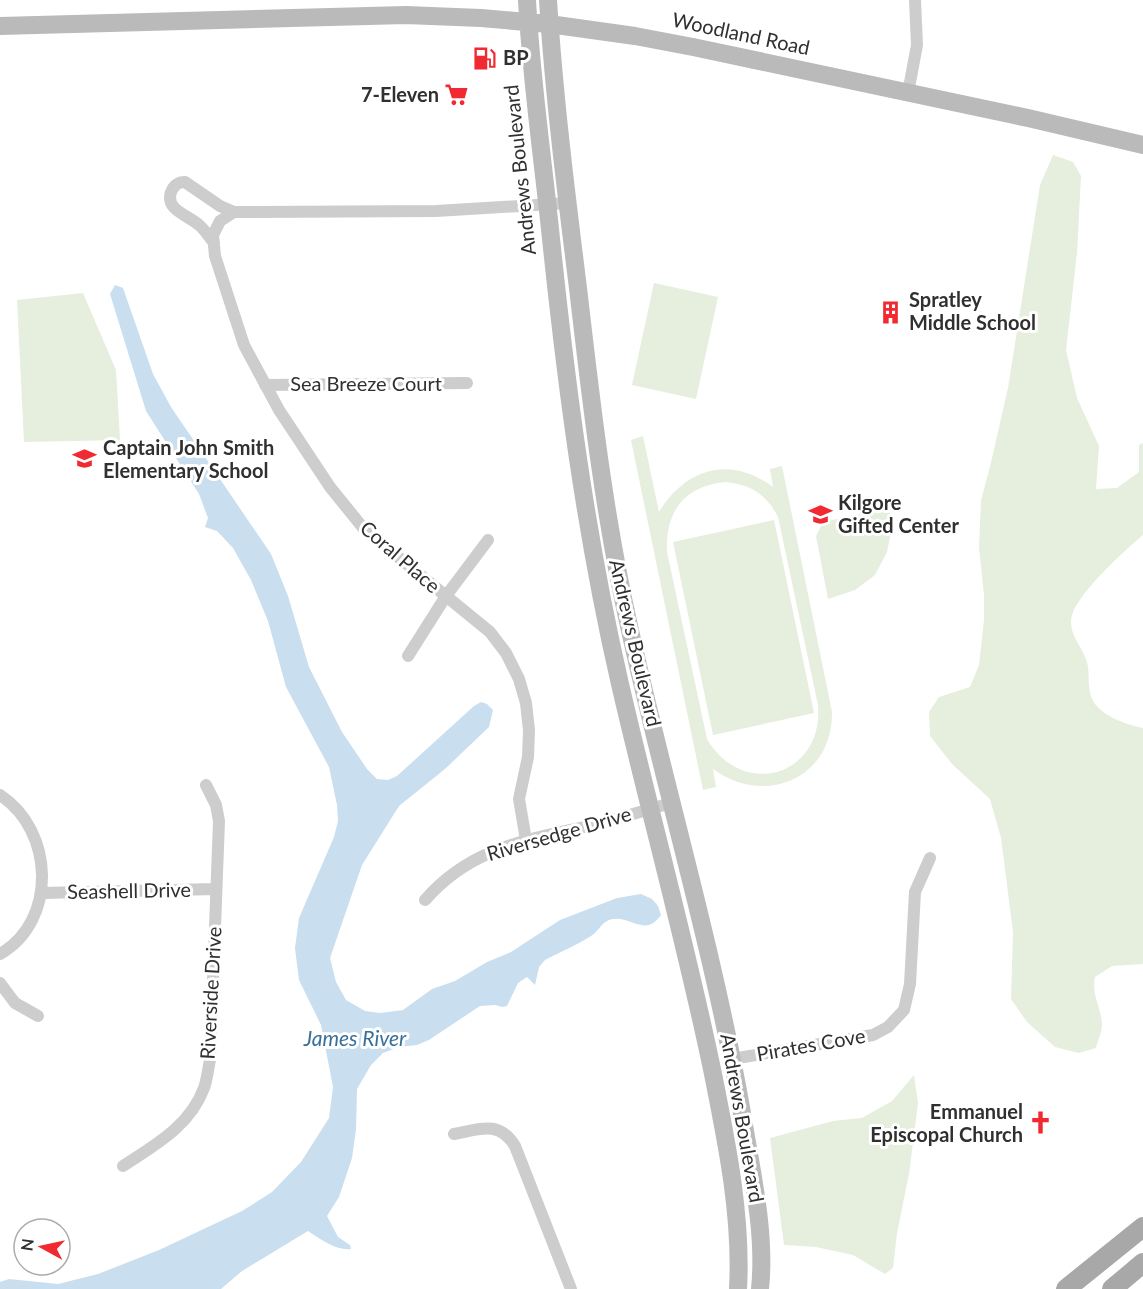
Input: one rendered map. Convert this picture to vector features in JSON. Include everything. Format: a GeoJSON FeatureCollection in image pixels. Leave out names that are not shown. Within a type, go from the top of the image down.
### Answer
{"type":"FeatureCollection","features":[{"type":"Feature","properties":{"kind":"main road"},"geometry":{"type":"LineString","coordinates":[[1066,1289],[1143,1227]]}},
{"type":"Feature","properties":{"kind":"main road"},"geometry":{"type":"LineString","coordinates":[[1112,1289],[1143,1263]]}},
{"type":"Feature","properties":{"kind":"street","name":"Andrews Boulevard"},"geometry":{"type":"LineString","coordinates":[[527,0],[570,410],[587,527],[603,610],[684,939],[716,1092],[736,1208],[739,1246],[738,1289]]}},
{"type":"Feature","properties":{"kind":"street","name":"Andrews Boulevard"},"geometry":{"type":"LineString","coordinates":[[548,0],[568,202],[607,512],[628,623],[704,929],[732,1059],[756,1207],[760,1242],[760,1289]]}},
{"type":"Feature","properties":{"kind":"street"},"geometry":{"type":"LineString","coordinates":[[908,93],[917,45],[915,0]]}},
{"type":"Feature","properties":{"kind":"street","name":"Woodland Road"},"geometry":{"type":"LineString","coordinates":[[0,26],[406,15],[528,21],[635,36],[693,47],[1143,145]]}},
{"type":"Feature","properties":{"kind":"street"},"geometry":{"type":"LineString","coordinates":[[1143,136],[1143,145]]}},
{"type":"Feature","properties":{"kind":"street"},"geometry":{"type":"LineString","coordinates":[[214,243],[199,225],[171,204],[170,196],[178,182],[185,182],[220,206],[234,212],[393,212],[568,202]]}},
{"type":"Feature","properties":{"kind":"street"},"geometry":{"type":"LineString","coordinates":[[214,243],[213,235],[219,221],[234,212]]}},
{"type":"Feature","properties":{"kind":"street","name":"Coral Place"},"geometry":{"type":"LineString","coordinates":[[214,243],[215,256],[244,345],[279,410],[330,487],[364,529],[490,632],[506,653],[519,679],[526,703],[529,730],[528,757],[519,799],[526,840]]}},
{"type":"Feature","properties":{"kind":"street","name":"Sea Breeze Court"},"geometry":{"type":"LineString","coordinates":[[265,385],[467,383]]}},
{"type":"Feature","properties":{"kind":"street"},"geometry":{"type":"LineString","coordinates":[[408,656],[446,596],[488,540]]}},
{"type":"Feature","properties":{"kind":"street","name":"Riverside Drive"},"geometry":{"type":"LineString","coordinates":[[123,1166],[167,1137],[180,1125],[187,1118],[204,1089],[210,1060],[219,812],[206,785]]}},
{"type":"Feature","properties":{"kind":"street"},"geometry":{"type":"LineString","coordinates":[[0,795],[18,811],[31,829],[42,868],[42,893],[30,923],[22,935],[0,954]]}},
{"type":"Feature","properties":{"kind":"street","name":"Riversedge Drive"},"geometry":{"type":"LineString","coordinates":[[425,900],[445,878],[467,862],[489,852],[526,840],[672,803]]}},
{"type":"Feature","properties":{"kind":"street","name":"Pirates Cove"},"geometry":{"type":"LineString","coordinates":[[732,1059],[873,1035],[888,1028],[904,1010],[910,984],[915,892],[930,858]]}},
{"type":"Feature","properties":{"kind":"street","name":"Seashell Drive"},"geometry":{"type":"LineString","coordinates":[[42,893],[216,889]]}},
{"type":"Feature","properties":{"kind":"street"},"geometry":{"type":"LineString","coordinates":[[0,983],[10,999],[38,1016]]}},
{"type":"Feature","properties":{"kind":"street"},"geometry":{"type":"LineString","coordinates":[[454,1134],[497,1128],[508,1135],[519,1156],[571,1289]]}},
{"type":"Feature","properties":{"kind":"green space"},"geometry":{"type":"Polygon","coordinates":[[[1053,155],[1073,162],[1081,176],[1077,253],[1066,350],[1077,398],[1099,446],[1096,489],[1117,488],[1139,472],[1139,445],[1143,443],[1143,535],[1114,561],[1083,595],[1072,615],[1071,622],[1073,634],[1087,662],[1090,690],[1096,705],[1114,718],[1143,728],[1143,964],[1112,966],[1095,977],[1094,989],[1101,1018],[1101,1030],[1096,1048],[1079,1053],[1055,1047],[1027,1022],[1011,999],[1013,932],[1001,838],[990,799],[952,764],[930,736],[929,712],[939,697],[970,687],[979,665],[984,620],[979,548],[981,500],[1008,388],[1040,185],[1053,155]]]}},
{"type":"Feature","properties":{"kind":"green space"},"geometry":{"type":"Polygon","coordinates":[[[654,283],[718,297],[696,399],[632,385],[654,283]]]}},
{"type":"Feature","properties":{"kind":"green space"},"geometry":{"type":"Polygon","coordinates":[[[83,293],[116,370],[120,440],[24,442],[17,300],[83,293]]]}},
{"type":"Feature","properties":{"kind":"green space"},"geometry":{"type":"Polygon","coordinates":[[[643,436],[659,512],[682,485],[696,476],[725,469],[741,471],[773,487],[770,469],[782,466],[832,712],[829,735],[821,755],[808,769],[792,780],[773,785],[753,786],[733,780],[713,769],[716,787],[703,790],[631,440],[643,436]],[[734,483],[711,485],[688,495],[674,513],[669,525],[667,552],[707,739],[722,758],[740,769],[760,774],[778,772],[795,763],[808,749],[816,729],[818,705],[778,517],[763,496],[750,488],[734,483]]]}},
{"type":"Feature","properties":{"kind":"green space"},"geometry":{"type":"Polygon","coordinates":[[[889,508],[892,527],[887,552],[875,575],[855,590],[828,599],[816,536],[823,522],[889,508]]]}},
{"type":"Feature","properties":{"kind":"green space"},"geometry":{"type":"Polygon","coordinates":[[[774,520],[814,713],[713,735],[673,542],[774,520]]]}},
{"type":"Feature","properties":{"kind":"green space"},"geometry":{"type":"Polygon","coordinates":[[[914,1075],[918,1103],[893,1268],[885,1274],[853,1255],[816,1247],[784,1245],[770,1138],[833,1121],[862,1118],[892,1101],[914,1075]]]}},
{"type":"Feature","properties":{"kind":"water","name":"James River"},"geometry":{"type":"Polygon","coordinates":[[[115,285],[123,288],[153,374],[171,407],[271,554],[288,596],[309,667],[342,732],[367,769],[377,779],[388,780],[397,776],[474,706],[481,702],[493,710],[489,727],[445,769],[399,806],[362,865],[330,958],[336,982],[346,1000],[365,1011],[380,1013],[403,1010],[432,989],[455,981],[487,962],[511,952],[560,920],[617,898],[641,894],[652,899],[661,915],[649,925],[616,919],[606,921],[591,936],[545,960],[539,967],[535,985],[527,977],[518,983],[507,1006],[480,1006],[429,1040],[383,1053],[371,1065],[357,1089],[356,1130],[352,1158],[339,1197],[327,1216],[338,1237],[350,1245],[351,1249],[334,1246],[308,1231],[242,1271],[221,1289],[0,1289],[0,1282],[9,1279],[58,1284],[98,1274],[159,1250],[242,1211],[272,1192],[301,1162],[329,1118],[333,1087],[321,1025],[299,980],[295,948],[299,918],[334,837],[338,821],[329,767],[286,687],[268,621],[251,580],[233,548],[217,531],[205,527],[208,518],[199,494],[146,411],[110,294],[115,285]]]}},
{"type":"Feature","properties":{"kind":"place","name":"BP"},"geometry":{"type":"Point","coordinates":[485,58]}},
{"type":"Feature","properties":{"kind":"place","name":"7-Eleven"},"geometry":{"type":"Point","coordinates":[457,95]}},
{"type":"Feature","properties":{"kind":"place","name":"Spratley Middle School"},"geometry":{"type":"Point","coordinates":[891,312]}},
{"type":"Feature","properties":{"kind":"place","name":"Captain John Smith Elementary School"},"geometry":{"type":"Point","coordinates":[85,459]}},
{"type":"Feature","properties":{"kind":"place","name":"Kilgore Gifted Center"},"geometry":{"type":"Point","coordinates":[820,515]}},
{"type":"Feature","properties":{"kind":"place","name":"Emmanuel Episcopal Church"},"geometry":{"type":"Point","coordinates":[1041,1123]}}]}
